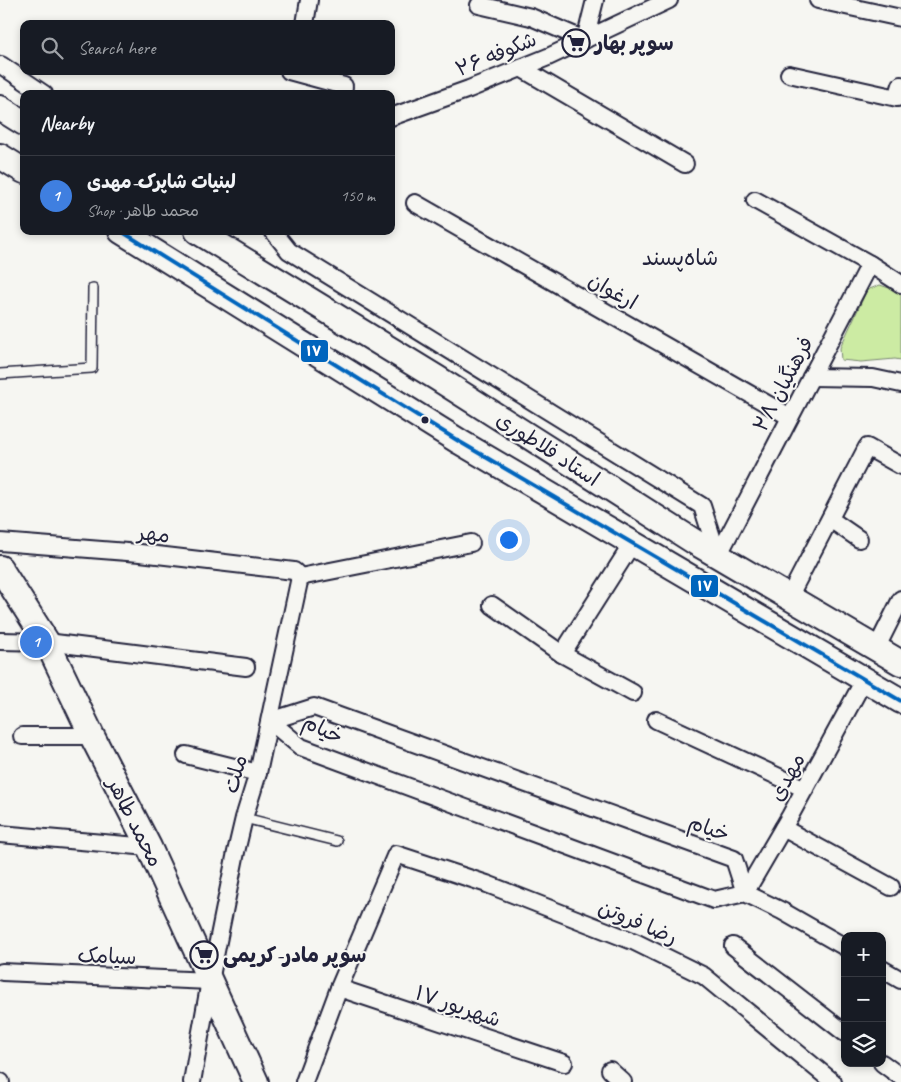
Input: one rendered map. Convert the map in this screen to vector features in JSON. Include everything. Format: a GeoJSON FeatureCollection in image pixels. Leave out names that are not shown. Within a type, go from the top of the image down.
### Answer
{"type":"FeatureCollection","features":[{"type":"Feature","properties":{"kind":"main road"},"geometry":{"type":"LineString","coordinates":[[0,108],[20,120]]}},
{"type":"Feature","properties":{"kind":"main road"},"geometry":{"type":"LineString","coordinates":[[0,156],[20,168]]}},
{"type":"Feature","properties":{"kind":"main road","name":"استاد فلاطوری"},"geometry":{"type":"LineString","coordinates":[[127,235],[460,442],[901,702]]}},
{"type":"Feature","properties":{"kind":"main road","name":"استاد فلاطوری"},"geometry":{"type":"LineString","coordinates":[[220,238],[617,493],[718,556],[901,663]]}},
{"type":"Feature","properties":{"kind":"main road"},"geometry":{"type":"LineString","coordinates":[[597,523],[617,493]]}},
{"type":"Feature","properties":{"kind":"main road","name":"محمد طاهر"},"geometry":{"type":"LineString","coordinates":[[0,568],[47,642],[92,736],[149,847],[256,1082]]}},
{"type":"Feature","properties":{"kind":"street"},"geometry":{"type":"LineString","coordinates":[[306,20],[310,0]]}},
{"type":"Feature","properties":{"kind":"street"},"geometry":{"type":"LineString","coordinates":[[479,5],[531,17],[585,40],[595,0]]}},
{"type":"Feature","properties":{"kind":"street","name":"شکوفه ۲۶"},"geometry":{"type":"LineString","coordinates":[[395,115],[520,68],[585,40],[669,0]]}},
{"type":"Feature","properties":{"kind":"street"},"geometry":{"type":"LineString","coordinates":[[818,0],[901,18]]}},
{"type":"Feature","properties":{"kind":"street"},"geometry":{"type":"LineString","coordinates":[[0,65],[38,90]]}},
{"type":"Feature","properties":{"kind":"street"},"geometry":{"type":"LineString","coordinates":[[520,68],[685,164]]}},
{"type":"Feature","properties":{"kind":"street"},"geometry":{"type":"LineString","coordinates":[[789,74],[899,91]]}},
{"type":"Feature","properties":{"kind":"street"},"geometry":{"type":"LineString","coordinates":[[305,75],[344,86],[343,90]]}},
{"type":"Feature","properties":{"kind":"street"},"geometry":{"type":"LineString","coordinates":[[755,200],[870,264],[901,284]]}},
{"type":"Feature","properties":{"kind":"street","name":"ارغوان"},"geometry":{"type":"LineString","coordinates":[[415,202],[790,417]]}},
{"type":"Feature","properties":{"kind":"street"},"geometry":{"type":"LineString","coordinates":[[276,235],[289,251],[702,506],[718,556]]}},
{"type":"Feature","properties":{"kind":"street","name":"فرهنگیان ۲۸"},"geometry":{"type":"LineString","coordinates":[[718,556],[870,264]]}},
{"type":"Feature","properties":{"kind":"street"},"geometry":{"type":"LineString","coordinates":[[811,377],[873,378],[901,384]]}},
{"type":"Feature","properties":{"kind":"street"},"geometry":{"type":"LineString","coordinates":[[789,598],[867,446],[901,466]]}},
{"type":"Feature","properties":{"kind":"street"},"geometry":{"type":"LineString","coordinates":[[830,518],[859,539]]}},
{"type":"Feature","properties":{"kind":"street","name":"مهر"},"geometry":{"type":"LineString","coordinates":[[0,542],[140,553],[294,571],[300,577]]}},
{"type":"Feature","properties":{"kind":"street"},"geometry":{"type":"LineString","coordinates":[[300,577],[471,544]]}},
{"type":"Feature","properties":{"kind":"street"},"geometry":{"type":"LineString","coordinates":[[562,654],[632,544]]}},
{"type":"Feature","properties":{"kind":"street","name":"ملت"},"geometry":{"type":"LineString","coordinates":[[192,1082],[210,981],[244,818],[258,773],[300,577]]}},
{"type":"Feature","properties":{"kind":"street"},"geometry":{"type":"LineString","coordinates":[[876,649],[901,599]]}},
{"type":"Feature","properties":{"kind":"street"},"geometry":{"type":"LineString","coordinates":[[492,605],[562,654],[633,693]]}},
{"type":"Feature","properties":{"kind":"street"},"geometry":{"type":"LineString","coordinates":[[0,641],[47,642],[246,667]]}},
{"type":"Feature","properties":{"kind":"street","name":"مهدی"},"geometry":{"type":"LineString","coordinates":[[745,893],[805,789],[864,680]]}},
{"type":"Feature","properties":{"kind":"street","name":"خیام"},"geometry":{"type":"LineString","coordinates":[[314,707],[352,720],[734,860],[745,893],[714,900],[301,747],[270,721],[314,707]]}},
{"type":"Feature","properties":{"kind":"street"},"geometry":{"type":"LineString","coordinates":[[656,720],[805,789]]}},
{"type":"Feature","properties":{"kind":"street"},"geometry":{"type":"LineString","coordinates":[[22,736],[92,736]]}},
{"type":"Feature","properties":{"kind":"street"},"geometry":{"type":"LineString","coordinates":[[186,755],[258,773]]}},
{"type":"Feature","properties":{"kind":"street"},"geometry":{"type":"LineString","coordinates":[[783,828],[891,887]]}},
{"type":"Feature","properties":{"kind":"street"},"geometry":{"type":"LineString","coordinates":[[0,834],[149,847]]}},
{"type":"Feature","properties":{"kind":"street","name":"رضا فروتن"},"geometry":{"type":"LineString","coordinates":[[339,988],[396,854],[487,884],[635,942],[704,976],[833,1082]]}},
{"type":"Feature","properties":{"kind":"street"},"geometry":{"type":"LineString","coordinates":[[745,893],[782,911],[841,945]]}},
{"type":"Feature","properties":{"kind":"street"},"geometry":{"type":"LineString","coordinates":[[733,946],[841,1030]]}},
{"type":"Feature","properties":{"kind":"street"},"geometry":{"type":"LineString","coordinates":[[886,971],[901,980]]}},
{"type":"Feature","properties":{"kind":"street","name":"سیامک"},"geometry":{"type":"LineString","coordinates":[[2,972],[210,981]]}},
{"type":"Feature","properties":{"kind":"street"},"geometry":{"type":"LineString","coordinates":[[304,1082],[339,988]]}},
{"type":"Feature","properties":{"kind":"street","name":"۱۷ شهریور"},"geometry":{"type":"LineString","coordinates":[[339,988],[564,1063]]}},
{"type":"Feature","properties":{"kind":"street"},"geometry":{"type":"LineString","coordinates":[[886,1066],[901,1077]]}},
{"type":"Feature","properties":{"kind":"street"},"geometry":{"type":"LineString","coordinates":[[610,1070],[623,1082]]}},
{"type":"Feature","properties":{"kind":"lane"},"geometry":{"type":"LineString","coordinates":[[0,374],[92,368],[93,288]]}},
{"type":"Feature","properties":{"kind":"lane"},"geometry":{"type":"LineString","coordinates":[[244,818],[337,841]]}},
{"type":"Feature","properties":{"kind":"green space"},"geometry":{"type":"Polygon","coordinates":[[[880,285],[895,290],[901,295],[901,360],[861,362],[841,360],[840,348],[867,290],[880,285]]]}},
{"type":"Feature","properties":{"kind":"transit line","name":"۱۷"},"geometry":{"type":"LineString","coordinates":[[127,235],[460,442],[901,701]]}},
{"type":"Feature","properties":{"kind":"place","name":"سوپر بهار"},"geometry":{"type":"Point","coordinates":[576,43]}},
{"type":"Feature","properties":{"kind":"place","name":"لبنیات شاپرک-مهدی"},"geometry":{"type":"Point","coordinates":[36,642]}},
{"type":"Feature","properties":{"kind":"place","name":"سوپر مادر-کریمی"},"geometry":{"type":"Point","coordinates":[204,955]}},
{"type":"Feature","properties":{"kind":"district","name":"شاه‌پسند"},"geometry":{"type":"Point","coordinates":[680,257]}}]}
